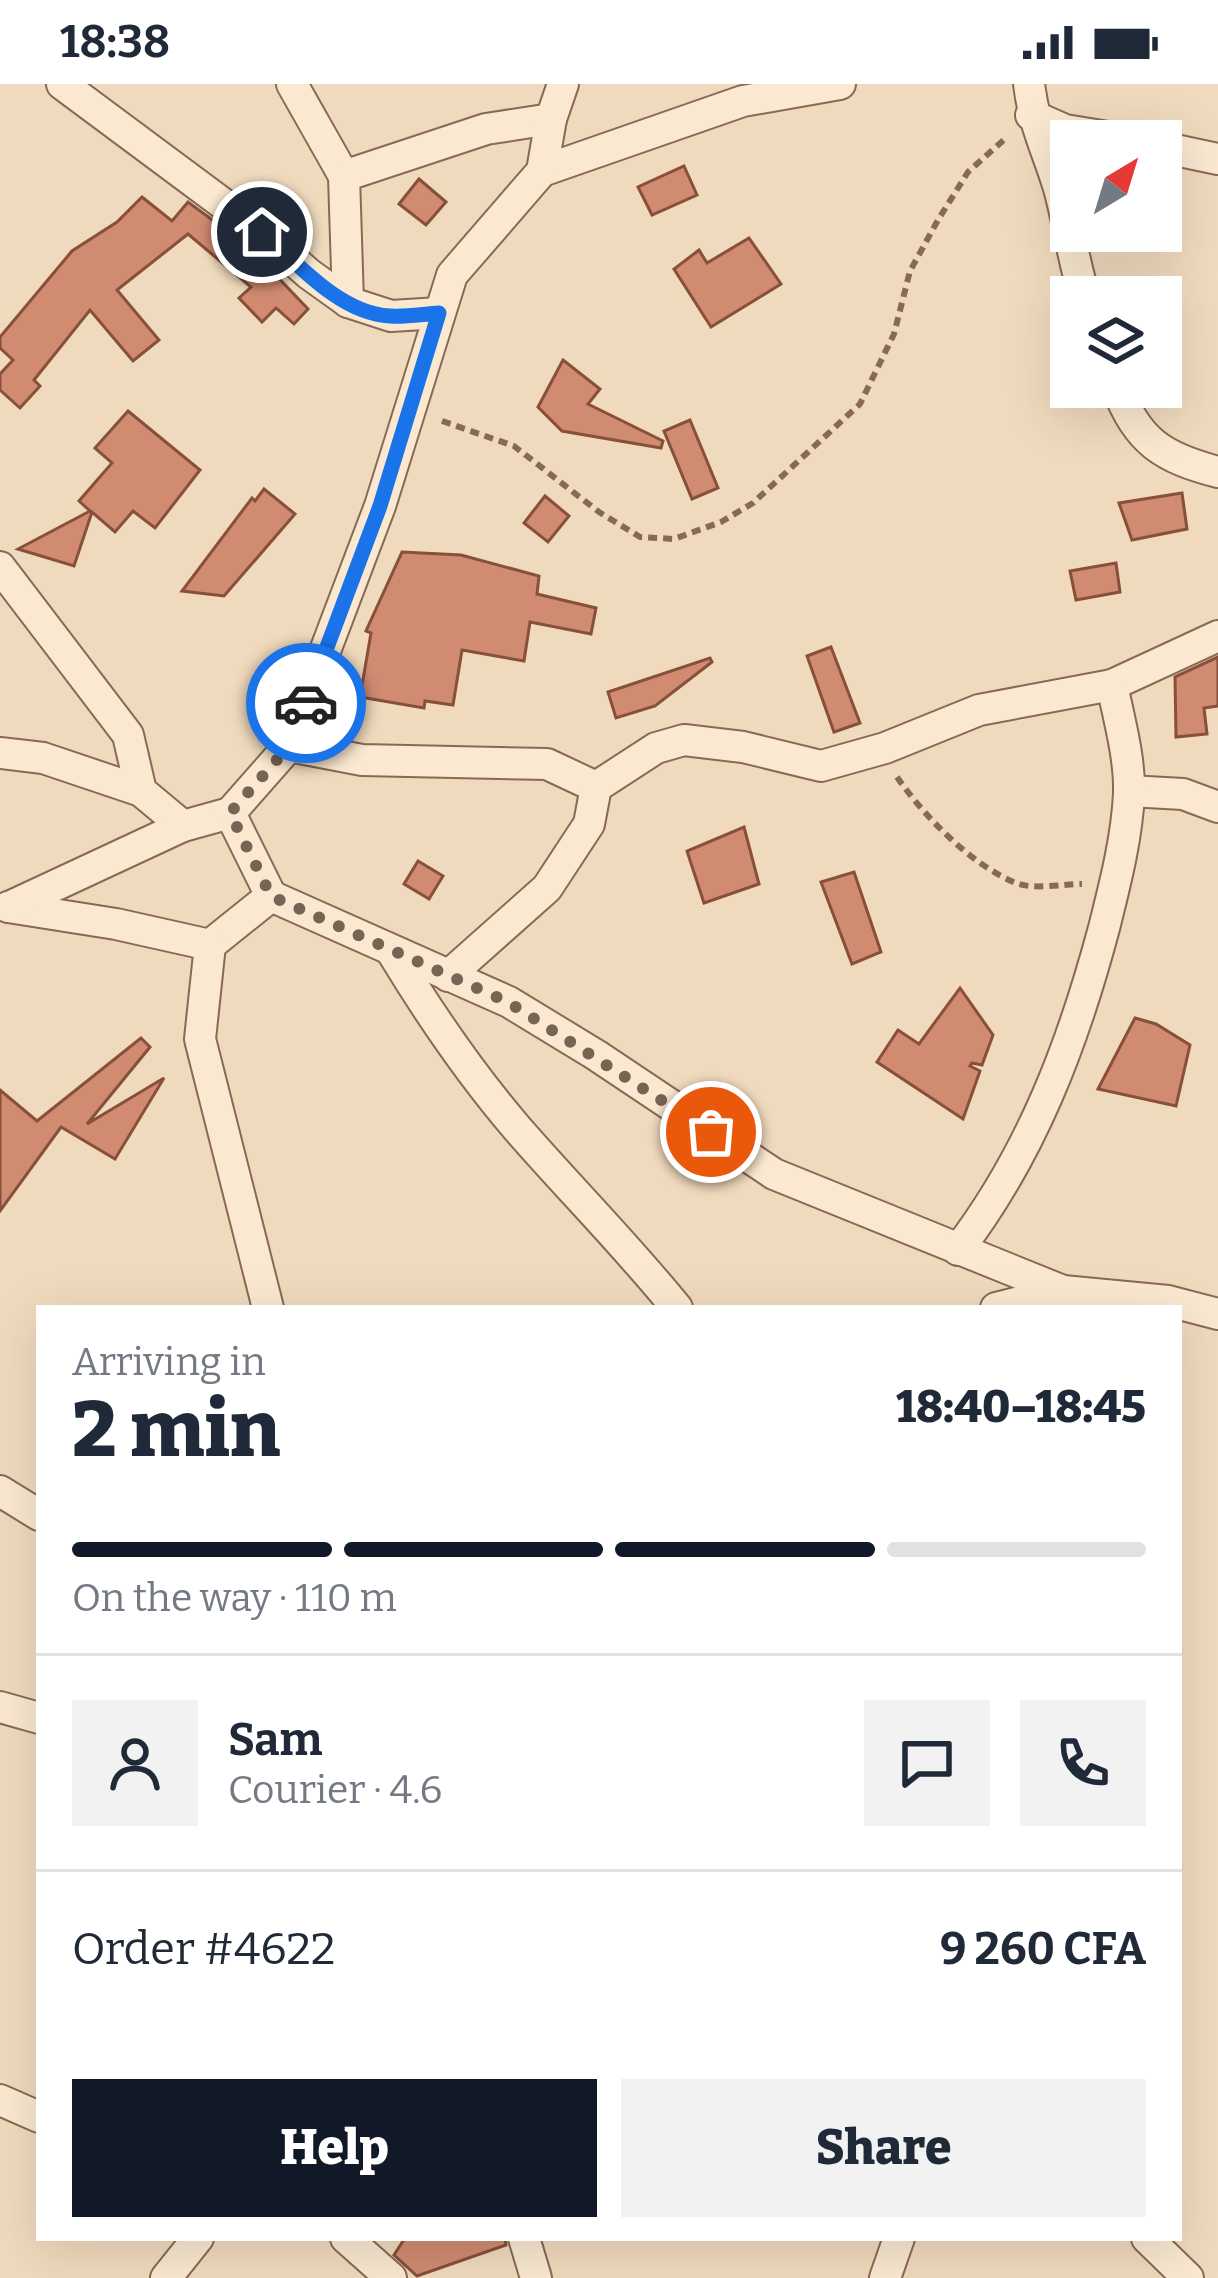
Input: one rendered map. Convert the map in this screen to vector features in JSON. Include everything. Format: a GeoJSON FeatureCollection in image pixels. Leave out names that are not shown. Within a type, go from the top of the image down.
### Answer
{"type":"FeatureCollection","features":[{"type":"Feature","properties":{"kind":"street"},"geometry":{"type":"LineString","coordinates":[[62,84],[348,302],[391,316],[439,313]]}},
{"type":"Feature","properties":{"kind":"street"},"geometry":{"type":"LineString","coordinates":[[292,84],[344,176],[348,302]]}},
{"type":"Feature","properties":{"kind":"street"},"geometry":{"type":"LineString","coordinates":[[542,171],[563,84]]}},
{"type":"Feature","properties":{"kind":"street"},"geometry":{"type":"LineString","coordinates":[[4,908],[183,826],[230,813],[289,746],[380,506],[452,274],[542,171],[743,101],[840,84]]}},
{"type":"Feature","properties":{"kind":"street"},"geometry":{"type":"LineString","coordinates":[[1030,100],[1053,120]]}},
{"type":"Feature","properties":{"kind":"street"},"geometry":{"type":"LineString","coordinates":[[1030,100],[1059,188],[1078,276]]}},
{"type":"Feature","properties":{"kind":"street"},"geometry":{"type":"LineString","coordinates":[[344,176],[486,129],[551,119]]}},
{"type":"Feature","properties":{"kind":"street"},"geometry":{"type":"LineString","coordinates":[[1182,151],[1218,159]]}},
{"type":"Feature","properties":{"kind":"street"},"geometry":{"type":"LineString","coordinates":[[1125,408],[1147,440],[1175,461],[1218,472]]}},
{"type":"Feature","properties":{"kind":"street"},"geometry":{"type":"LineString","coordinates":[[0,567],[128,735],[142,791]]}},
{"type":"Feature","properties":{"kind":"street"},"geometry":{"type":"LineString","coordinates":[[448,976],[547,889],[589,824],[596,787],[656,748],[683,740],[743,747],[821,766],[885,748],[979,710],[1112,685],[1218,637]]}},
{"type":"Feature","properties":{"kind":"street"},"geometry":{"type":"LineString","coordinates":[[958,1250],[1025,1150],[1083,1005],[1115,884],[1129,791],[1112,685]]}},
{"type":"Feature","properties":{"kind":"street"},"geometry":{"type":"LineString","coordinates":[[289,746],[362,760],[547,764],[596,787]]}},
{"type":"Feature","properties":{"kind":"street"},"geometry":{"type":"LineString","coordinates":[[0,753],[43,758],[142,791],[183,826]]}},
{"type":"Feature","properties":{"kind":"street"},"geometry":{"type":"LineString","coordinates":[[1129,791],[1183,794],[1218,807]]}},
{"type":"Feature","properties":{"kind":"street"},"geometry":{"type":"LineString","coordinates":[[230,813],[271,896],[526,1012],[774,1174],[1063,1291],[1168,1301],[1218,1314]]}},
{"type":"Feature","properties":{"kind":"street"},"geometry":{"type":"LineString","coordinates":[[267,1305],[200,1039],[210,945],[271,896]]}},
{"type":"Feature","properties":{"kind":"street"},"geometry":{"type":"LineString","coordinates":[[4,908],[116,924],[210,945]]}},
{"type":"Feature","properties":{"kind":"street"},"geometry":{"type":"LineString","coordinates":[[392,952],[458,1053],[515,1126],[627,1246],[675,1305]]}},
{"type":"Feature","properties":{"kind":"street"},"geometry":{"type":"LineString","coordinates":[[1008,1305],[1063,1291]]}},
{"type":"Feature","properties":{"kind":"street"},"geometry":{"type":"LineString","coordinates":[[0,1491],[36,1513]]}},
{"type":"Feature","properties":{"kind":"street"},"geometry":{"type":"LineString","coordinates":[[0,1707],[36,1717]]}},
{"type":"Feature","properties":{"kind":"street"},"geometry":{"type":"LineString","coordinates":[[166,2278],[196,2241]]}},
{"type":"Feature","properties":{"kind":"street"},"geometry":{"type":"LineString","coordinates":[[349,2241],[391,2278]]}},
{"type":"Feature","properties":{"kind":"street"},"geometry":{"type":"LineString","coordinates":[[525,2241],[536,2278]]}},
{"type":"Feature","properties":{"kind":"street"},"geometry":{"type":"LineString","coordinates":[[885,2278],[898,2241]]}},
{"type":"Feature","properties":{"kind":"street"},"geometry":{"type":"LineString","coordinates":[[1158,2242],[1188,2278]]}},
{"type":"Feature","properties":{"kind":"path"},"geometry":{"type":"LineString","coordinates":[[411,407],[514,446],[599,512],[640,537],[674,539],[721,522],[754,503],[860,404],[889,350],[910,271],[938,220],[968,172],[1030,100]]}},
{"type":"Feature","properties":{"kind":"path"},"geometry":{"type":"LineString","coordinates":[[885,748],[886,762],[911,797],[981,861],[1019,885],[1115,884]]}},
{"type":"Feature","properties":{"kind":"building"},"geometry":{"type":"Polygon","coordinates":[[[684,166],[697,195],[652,215],[638,187],[684,166]]]}},
{"type":"Feature","properties":{"kind":"building"},"geometry":{"type":"Polygon","coordinates":[[[419,179],[446,202],[426,225],[399,204],[419,179]]]}},
{"type":"Feature","properties":{"kind":"building"},"geometry":{"type":"Polygon","coordinates":[[[142,197],[172,221],[188,202],[249,247],[308,309],[294,324],[276,308],[262,322],[239,298],[251,287],[188,234],[117,290],[159,340],[133,361],[90,310],[34,380],[40,386],[20,408],[0,390],[0,374],[13,360],[0,348],[0,337],[72,251],[117,222],[142,197]]]}},
{"type":"Feature","properties":{"kind":"building"},"geometry":{"type":"Polygon","coordinates":[[[749,238],[781,284],[711,327],[674,269],[699,250],[707,263],[749,238]]]}},
{"type":"Feature","properties":{"kind":"building"},"geometry":{"type":"Polygon","coordinates":[[[563,360],[600,389],[588,404],[663,441],[661,448],[562,431],[538,407],[563,360]]]}},
{"type":"Feature","properties":{"kind":"building"},"geometry":{"type":"Polygon","coordinates":[[[128,411],[200,470],[155,528],[133,511],[115,532],[92,512],[74,566],[18,549],[90,511],[79,501],[112,463],[95,448],[128,411]]]}},
{"type":"Feature","properties":{"kind":"building"},"geometry":{"type":"Polygon","coordinates":[[[690,420],[718,488],[692,499],[664,431],[690,420]]]}},
{"type":"Feature","properties":{"kind":"building"},"geometry":{"type":"Polygon","coordinates":[[[264,489],[295,514],[224,596],[182,591],[252,498],[255,501],[264,489]]]}},
{"type":"Feature","properties":{"kind":"building"},"geometry":{"type":"Polygon","coordinates":[[[1182,493],[1187,529],[1132,540],[1119,503],[1182,493]]]}},
{"type":"Feature","properties":{"kind":"building"},"geometry":{"type":"Polygon","coordinates":[[[545,496],[569,516],[548,542],[524,523],[545,496]]]}},
{"type":"Feature","properties":{"kind":"building"},"geometry":{"type":"Polygon","coordinates":[[[402,552],[461,555],[539,576],[537,594],[596,608],[591,634],[530,622],[524,661],[462,650],[453,705],[425,701],[424,708],[360,697],[371,633],[366,631],[402,552]]]}},
{"type":"Feature","properties":{"kind":"building"},"geometry":{"type":"Polygon","coordinates":[[[1116,563],[1120,592],[1076,600],[1070,571],[1116,563]]]}},
{"type":"Feature","properties":{"kind":"building"},"geometry":{"type":"Polygon","coordinates":[[[831,647],[860,723],[834,732],[807,656],[831,647]]]}},
{"type":"Feature","properties":{"kind":"building"},"geometry":{"type":"Polygon","coordinates":[[[1218,657],[1218,706],[1204,708],[1207,734],[1176,737],[1175,677],[1218,657]]]}},
{"type":"Feature","properties":{"kind":"building"},"geometry":{"type":"Polygon","coordinates":[[[710,658],[712,662],[655,706],[616,718],[608,692],[710,658]]]}},
{"type":"Feature","properties":{"kind":"building"},"geometry":{"type":"Polygon","coordinates":[[[744,827],[759,884],[704,903],[687,851],[744,827]]]}},
{"type":"Feature","properties":{"kind":"building"},"geometry":{"type":"Polygon","coordinates":[[[418,861],[443,876],[429,899],[404,884],[418,861]]]}},
{"type":"Feature","properties":{"kind":"building"},"geometry":{"type":"Polygon","coordinates":[[[854,872],[881,952],[852,964],[821,882],[854,872]]]}},
{"type":"Feature","properties":{"kind":"building"},"geometry":{"type":"Polygon","coordinates":[[[960,988],[993,1035],[982,1065],[970,1066],[980,1071],[963,1119],[877,1062],[898,1030],[919,1044],[960,988]]]}},
{"type":"Feature","properties":{"kind":"building"},"geometry":{"type":"Polygon","coordinates":[[[1135,1018],[1156,1024],[1190,1045],[1176,1106],[1098,1089],[1135,1018]]]}},
{"type":"Feature","properties":{"kind":"building"},"geometry":{"type":"Polygon","coordinates":[[[141,1038],[150,1047],[87,1124],[164,1078],[115,1159],[61,1127],[0,1211],[0,1090],[37,1121],[141,1038]]]}},
{"type":"Feature","properties":{"kind":"building"},"geometry":{"type":"Polygon","coordinates":[[[403,2241],[505,2241],[506,2245],[417,2276],[394,2255],[403,2241]]]}},
{"type":"Feature","properties":{"kind":"way so far"},"geometry":{"type":"LineString","coordinates":[[306,703],[289,746],[230,813],[271,896],[508,1002],[711,1132]]}},
{"type":"Feature","properties":{"kind":"route"},"geometry":{"type":"LineString","coordinates":[[262,232],[348,302],[391,316],[439,313],[380,506],[306,703]]}}]}
